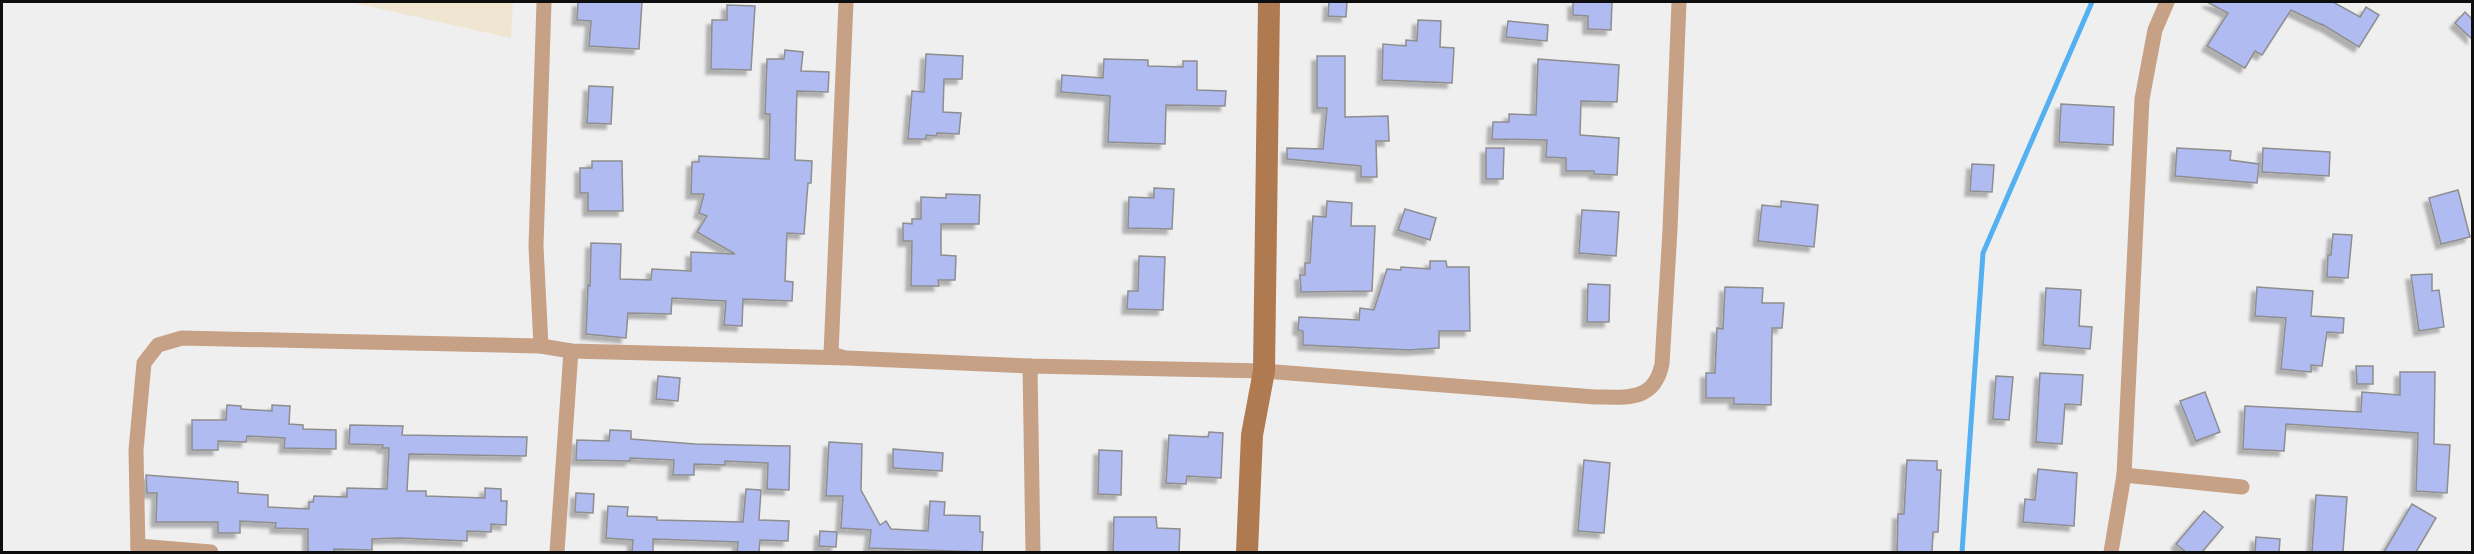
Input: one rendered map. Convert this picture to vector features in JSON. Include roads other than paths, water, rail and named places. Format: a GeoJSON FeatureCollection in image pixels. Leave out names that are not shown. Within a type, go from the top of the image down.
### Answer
{"type":"FeatureCollection","features":[{"type":"Feature","properties":{"kind":"street"},"geometry":{"type":"LineString","coordinates":[[541,346],[536,246],[544,2]]}},
{"type":"Feature","properties":{"kind":"street"},"geometry":{"type":"LineString","coordinates":[[846,2],[831,354],[848,358]]}},
{"type":"Feature","properties":{"kind":"street"},"geometry":{"type":"LineString","coordinates":[[1247,552],[1252,435],[1264,371],[1269,2]]}},
{"type":"Feature","properties":{"kind":"street"},"geometry":{"type":"LineString","coordinates":[[211,552],[138,549],[136,450],[144,363],[158,345],[182,338],[541,346],[572,351],[1264,371],[1595,397],[1632,397],[1650,390],[1659,378],[1662,364],[1679,2]]}},
{"type":"Feature","properties":{"kind":"street"},"geometry":{"type":"LineString","coordinates":[[2111,552],[2124,475],[2142,99],[2155,30],[2167,2]]}},
{"type":"Feature","properties":{"kind":"street"},"geometry":{"type":"LineString","coordinates":[[557,552],[572,351]]}},
{"type":"Feature","properties":{"kind":"street"},"geometry":{"type":"LineString","coordinates":[[1030,366],[1033,552]]}},
{"type":"Feature","properties":{"kind":"street"},"geometry":{"type":"LineString","coordinates":[[2124,475],[2242,487]]}},
{"type":"Feature","properties":{"kind":"waterway"},"geometry":{"type":"LineString","coordinates":[[1962,552],[1983,253],[2092,2]]}}]}
